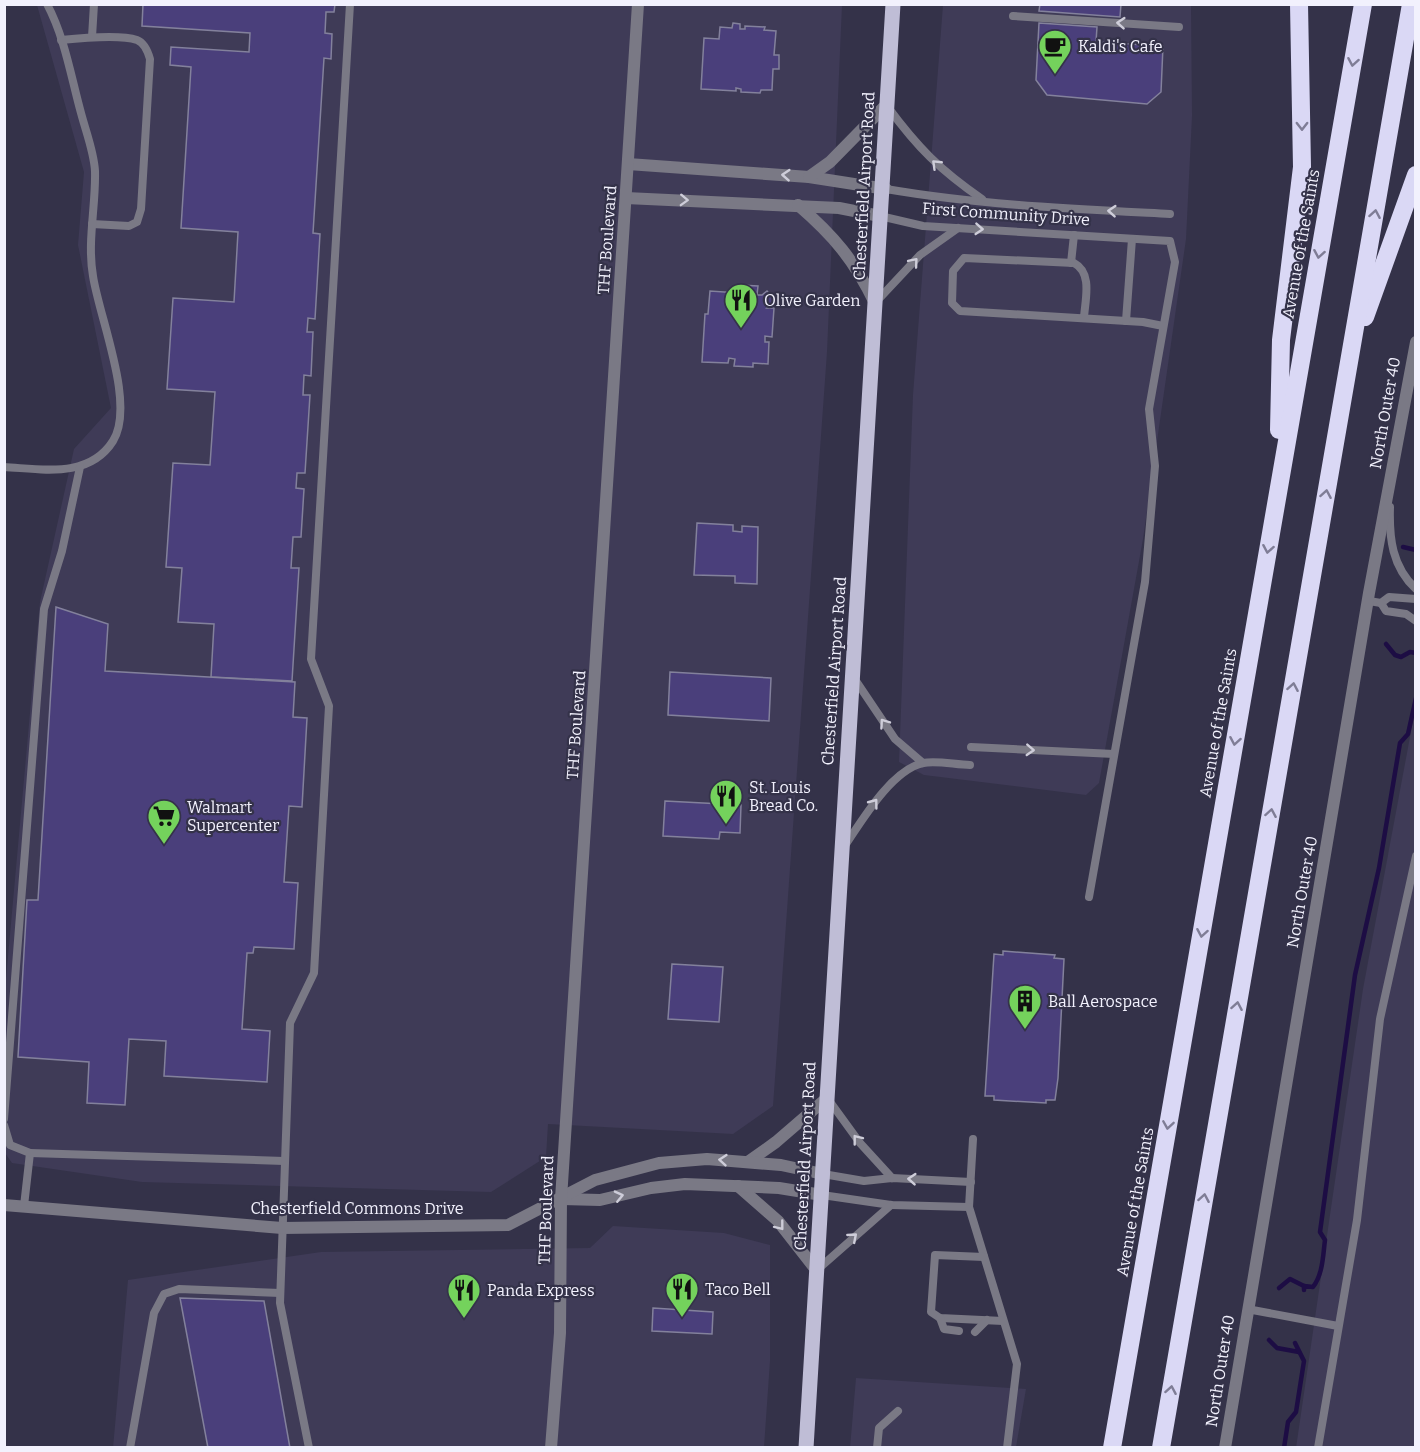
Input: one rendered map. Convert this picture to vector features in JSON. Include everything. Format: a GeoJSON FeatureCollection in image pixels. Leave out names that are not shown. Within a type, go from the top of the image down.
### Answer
{"type":"FeatureCollection","features":[{"type":"Feature","properties":{"kind":"highway"},"geometry":{"type":"LineString","coordinates":[[1278,491],[1281,339],[1302,167],[1299,4]]}},
{"type":"Feature","properties":{"kind":"highway","name":"Avenue of the Saints"},"geometry":{"type":"LineString","coordinates":[[1112,1448],[1363,4]]}},
{"type":"Feature","properties":{"kind":"highway"},"geometry":{"type":"LineString","coordinates":[[1161,1448],[1411,4]]}},
{"type":"Feature","properties":{"kind":"highway"},"geometry":{"type":"LineString","coordinates":[[1350,355],[1416,175]]}},
{"type":"Feature","properties":{"kind":"main road","name":"Chesterfield Airport Road"},"geometry":{"type":"LineString","coordinates":[[806,1448],[880,216],[884,188],[886,105],[893,4]]}},
{"type":"Feature","properties":{"kind":"street","name":"THF Boulevard"},"geometry":{"type":"LineString","coordinates":[[552,1448],[560,1333],[561,1199],[638,4]]}},
{"type":"Feature","properties":{"kind":"street"},"geometry":{"type":"LineString","coordinates":[[809,177],[830,162],[886,105]]}},
{"type":"Feature","properties":{"kind":"street","name":"First Community Drive"},"geometry":{"type":"LineString","coordinates":[[628,164],[809,177],[884,188]]}},
{"type":"Feature","properties":{"kind":"street","name":"First Community Drive"},"geometry":{"type":"LineString","coordinates":[[626,198],[798,205],[839,208],[880,216]]}},
{"type":"Feature","properties":{"kind":"street"},"geometry":{"type":"LineString","coordinates":[[798,205],[847,252],[859,270],[875,303]]}},
{"type":"Feature","properties":{"kind":"street","name":"North Outer 40"},"geometry":{"type":"LineString","coordinates":[[1225,1448],[1247,1309],[1375,602],[1390,476],[1416,342]]}},
{"type":"Feature","properties":{"kind":"street"},"geometry":{"type":"LineString","coordinates":[[748,1162],[776,1142],[827,1098]]}},
{"type":"Feature","properties":{"kind":"street","name":"Chesterfield Commons Drive"},"geometry":{"type":"LineString","coordinates":[[4,1204],[282,1228],[508,1225],[595,1180],[659,1163],[707,1159],[781,1165],[822,1174]]}},
{"type":"Feature","properties":{"kind":"street","name":"Chesterfield Commons Drive"},"geometry":{"type":"LineString","coordinates":[[561,1199],[600,1200],[651,1188],[686,1184],[738,1186],[822,1195]]}},
{"type":"Feature","properties":{"kind":"street"},"geometry":{"type":"LineString","coordinates":[[738,1186],[778,1221],[817,1271]]}},
{"type":"Feature","properties":{"kind":"lane"},"geometry":{"type":"LineString","coordinates":[[4,467],[59,470],[80,467],[100,457],[114,440],[120,417],[119,392],[93,275],[92,224],[95,170],[61,40],[47,4]]}},
{"type":"Feature","properties":{"kind":"lane"},"geometry":{"type":"LineString","coordinates":[[92,38],[94,4]]}},
{"type":"Feature","properties":{"kind":"lane"},"geometry":{"type":"LineString","coordinates":[[309,1448],[280,1293],[290,1023],[314,973],[327,745],[329,706],[311,659],[350,4]]}},
{"type":"Feature","properties":{"kind":"lane"},"geometry":{"type":"LineString","coordinates":[[1013,16],[1179,27]]}},
{"type":"Feature","properties":{"kind":"lane"},"geometry":{"type":"LineString","coordinates":[[61,40],[92,38],[138,40],[145,46],[150,59],[139,216],[136,222],[129,226],[92,224]]}},
{"type":"Feature","properties":{"kind":"lane"},"geometry":{"type":"LineString","coordinates":[[886,105],[915,144],[945,173],[983,200]]}},
{"type":"Feature","properties":{"kind":"lane","name":"First Community Drive"},"geometry":{"type":"LineString","coordinates":[[884,188],[924,195],[1170,214]]}},
{"type":"Feature","properties":{"kind":"lane","name":"First Community Drive"},"geometry":{"type":"LineString","coordinates":[[880,216],[922,226],[1170,241],[1174,262],[1163,326]]}},
{"type":"Feature","properties":{"kind":"lane"},"geometry":{"type":"LineString","coordinates":[[875,303],[920,255],[959,228]]}},
{"type":"Feature","properties":{"kind":"lane"},"geometry":{"type":"LineString","coordinates":[[1071,263],[1074,235]]}},
{"type":"Feature","properties":{"kind":"lane"},"geometry":{"type":"LineString","coordinates":[[1126,321],[1132,238]]}},
{"type":"Feature","properties":{"kind":"lane"},"geometry":{"type":"LineString","coordinates":[[1083,318],[1086,274],[1082,267],[1071,263],[964,258],[953,271],[952,303],[960,312],[1083,318],[1163,326],[1149,409],[1155,466],[1145,582],[1089,897]]}},
{"type":"Feature","properties":{"kind":"lane"},"geometry":{"type":"LineString","coordinates":[[4,1119],[44,609],[62,551],[80,467]]}},
{"type":"Feature","properties":{"kind":"lane"},"geometry":{"type":"LineString","coordinates":[[1390,476],[1389,530],[1394,552],[1400,572],[1416,589]]}},
{"type":"Feature","properties":{"kind":"lane"},"geometry":{"type":"LineString","coordinates":[[1375,602],[1389,597],[1416,599]]}},
{"type":"Feature","properties":{"kind":"lane"},"geometry":{"type":"LineString","coordinates":[[1375,602],[1386,611],[1416,615]]}},
{"type":"Feature","properties":{"kind":"lane"},"geometry":{"type":"LineString","coordinates":[[1406,614],[1416,621]]}},
{"type":"Feature","properties":{"kind":"lane"},"geometry":{"type":"LineString","coordinates":[[853,676],[895,739],[923,763]]}},
{"type":"Feature","properties":{"kind":"lane"},"geometry":{"type":"LineString","coordinates":[[971,747],[1114,754]]}},
{"type":"Feature","properties":{"kind":"lane"},"geometry":{"type":"LineString","coordinates":[[841,852],[887,787],[923,763],[970,765]]}},
{"type":"Feature","properties":{"kind":"lane"},"geometry":{"type":"LineString","coordinates":[[1318,1448],[1366,1162],[1371,1087],[1380,1019],[1416,855]]}},
{"type":"Feature","properties":{"kind":"lane"},"geometry":{"type":"LineString","coordinates":[[827,1098],[860,1143],[892,1178]]}},
{"type":"Feature","properties":{"kind":"lane"},"geometry":{"type":"LineString","coordinates":[[4,1125],[10,1146],[30,1153],[284,1161]]}},
{"type":"Feature","properties":{"kind":"lane"},"geometry":{"type":"LineString","coordinates":[[973,1139],[969,1207],[1017,1364],[1006,1448]]}},
{"type":"Feature","properties":{"kind":"lane"},"geometry":{"type":"LineString","coordinates":[[24,1206],[30,1153]]}},
{"type":"Feature","properties":{"kind":"lane"},"geometry":{"type":"LineString","coordinates":[[822,1174],[864,1181],[892,1178],[971,1182]]}},
{"type":"Feature","properties":{"kind":"lane"},"geometry":{"type":"LineString","coordinates":[[822,1195],[891,1205],[969,1207]]}},
{"type":"Feature","properties":{"kind":"lane"},"geometry":{"type":"LineString","coordinates":[[817,1271],[891,1205]]}},
{"type":"Feature","properties":{"kind":"lane"},"geometry":{"type":"LineString","coordinates":[[984,1257],[935,1255],[931,1312],[940,1318],[1003,1321]]}},
{"type":"Feature","properties":{"kind":"lane"},"geometry":{"type":"LineString","coordinates":[[130,1448],[154,1313],[164,1294],[179,1289],[280,1293]]}},
{"type":"Feature","properties":{"kind":"lane"},"geometry":{"type":"LineString","coordinates":[[1247,1309],[1338,1326]]}},
{"type":"Feature","properties":{"kind":"lane"},"geometry":{"type":"LineString","coordinates":[[940,1318],[944,1329],[960,1330]]}},
{"type":"Feature","properties":{"kind":"lane"},"geometry":{"type":"LineString","coordinates":[[975,1332],[987,1320]]}},
{"type":"Feature","properties":{"kind":"lane"},"geometry":{"type":"LineString","coordinates":[[877,1448],[879,1428],[898,1411]]}},
{"type":"Feature","properties":{"kind":"shaded area"},"geometry":{"type":"Polygon","coordinates":[[[37,5],[842,5],[827,352],[773,1106],[733,1134],[548,1124],[546,1157],[491,1192],[142,1182],[12,1163],[5,1153],[5,990],[40,602],[74,449],[111,408],[78,245],[84,172],[37,5]]]}},
{"type":"Feature","properties":{"kind":"shaded area"},"geometry":{"type":"Polygon","coordinates":[[[943,5],[1191,5],[1192,116],[1186,239],[1143,539],[1099,783],[1086,795],[924,775],[899,762],[913,395],[943,5]]]}},
{"type":"Feature","properties":{"kind":"shaded area"},"geometry":{"type":"Polygon","coordinates":[[[1415,710],[1415,1447],[1296,1448],[1363,989],[1415,710]]]}},
{"type":"Feature","properties":{"kind":"shaded area"},"geometry":{"type":"Polygon","coordinates":[[[613,1226],[724,1233],[770,1245],[770,1361],[764,1447],[113,1448],[128,1280],[321,1252],[590,1248],[613,1226]]]}},
{"type":"Feature","properties":{"kind":"shaded area"},"geometry":{"type":"Polygon","coordinates":[[[856,1378],[1026,1389],[1016,1447],[850,1448],[856,1378]]]}},
{"type":"Feature","properties":{"kind":"building"},"geometry":{"type":"Polygon","coordinates":[[[143,4],[335,4],[334,12],[326,12],[325,33],[332,34],[331,59],[324,58],[313,233],[320,234],[315,319],[308,318],[307,332],[313,332],[311,376],[304,375],[303,395],[310,395],[305,473],[297,473],[296,488],[304,489],[301,537],[293,537],[291,568],[299,568],[292,681],[211,677],[214,624],[178,622],[182,568],[166,567],[173,463],[210,465],[215,392],[167,389],[173,298],[234,302],[238,232],[181,228],[191,67],[170,65],[171,47],[249,52],[250,33],[142,26],[143,4]]]}},
{"type":"Feature","properties":{"kind":"building"},"geometry":{"type":"Polygon","coordinates":[[[1040,4],[1121,4],[1120,17],[1039,11],[1040,4]]]}},
{"type":"Feature","properties":{"kind":"building"},"geometry":{"type":"Polygon","coordinates":[[[733,23],[740,24],[740,29],[745,29],[745,26],[765,27],[764,30],[776,31],[774,55],[779,55],[779,69],[773,69],[772,90],[761,90],[760,93],[741,92],[741,89],[736,88],[736,91],[701,89],[704,38],[719,39],[720,27],[732,28],[733,23]]]}},
{"type":"Feature","properties":{"kind":"building"},"geometry":{"type":"Polygon","coordinates":[[[1039,23],[1097,27],[1096,42],[1163,46],[1161,92],[1147,104],[1047,95],[1036,80],[1039,23]]]}},
{"type":"Feature","properties":{"kind":"building"},"geometry":{"type":"Polygon","coordinates":[[[739,285],[758,286],[757,295],[762,295],[767,291],[775,301],[767,308],[774,308],[772,337],[765,336],[765,342],[769,342],[768,364],[753,363],[753,367],[734,366],[735,359],[729,358],[728,363],[702,362],[705,314],[708,314],[710,291],[739,293],[739,285]]]}},
{"type":"Feature","properties":{"kind":"building"},"geometry":{"type":"Polygon","coordinates":[[[697,523],[733,525],[733,531],[742,532],[742,526],[758,527],[757,584],[735,583],[735,576],[694,575],[697,523]]]}},
{"type":"Feature","properties":{"kind":"building","name":"Walmart Supercenter"},"geometry":{"type":"Polygon","coordinates":[[[56,607],[108,624],[105,671],[295,682],[293,717],[307,718],[302,807],[289,806],[284,882],[298,883],[294,949],[254,947],[253,953],[247,953],[242,1029],[270,1031],[267,1082],[164,1076],[166,1041],[129,1039],[125,1105],[87,1103],[89,1062],[18,1057],[27,900],[38,900],[56,607]]]}},
{"type":"Feature","properties":{"kind":"building"},"geometry":{"type":"Polygon","coordinates":[[[670,672],[771,678],[769,721],[668,715],[670,672]]]}},
{"type":"Feature","properties":{"kind":"building"},"geometry":{"type":"Polygon","coordinates":[[[665,801],[741,805],[740,833],[720,832],[719,839],[663,836],[665,801]]]}},
{"type":"Feature","properties":{"kind":"building","name":"Ball Aerospace"},"geometry":{"type":"Polygon","coordinates":[[[1003,951],[1055,955],[1054,958],[1064,959],[1058,1078],[1055,1100],[1046,1100],[1046,1103],[994,1100],[994,1096],[985,1096],[994,954],[1003,955],[1003,951]]]}},
{"type":"Feature","properties":{"kind":"building"},"geometry":{"type":"Polygon","coordinates":[[[672,964],[723,967],[719,1022],[668,1019],[672,964]]]}},
{"type":"Feature","properties":{"kind":"building"},"geometry":{"type":"Polygon","coordinates":[[[180,1298],[264,1301],[290,1448],[208,1448],[180,1298]]]}},
{"type":"Feature","properties":{"kind":"building"},"geometry":{"type":"Polygon","coordinates":[[[653,1308],[713,1312],[712,1334],[652,1331],[653,1308]]]}},
{"type":"Feature","properties":{"kind":"waterway"},"geometry":{"type":"LineString","coordinates":[[1403,547],[1416,550]]}},
{"type":"Feature","properties":{"kind":"waterway"},"geometry":{"type":"LineString","coordinates":[[1386,644],[1395,655],[1401,657],[1410,652],[1416,653]]}},
{"type":"Feature","properties":{"kind":"waterway"},"geometry":{"type":"LineString","coordinates":[[1304,1290],[1304,1286],[1313,1287],[1322,1264],[1325,1240],[1320,1232],[1355,975],[1379,868],[1400,743],[1408,734],[1416,698]]}},
{"type":"Feature","properties":{"kind":"waterway"},"geometry":{"type":"LineString","coordinates":[[1279,1288],[1290,1279],[1304,1286]]}},
{"type":"Feature","properties":{"kind":"waterway"},"geometry":{"type":"LineString","coordinates":[[1269,1340],[1277,1348],[1299,1352]]}},
{"type":"Feature","properties":{"kind":"waterway"},"geometry":{"type":"LineString","coordinates":[[1284,1448],[1288,1422],[1296,1412],[1304,1361],[1295,1343]]}},
{"type":"Feature","properties":{"kind":"place","name":"Kaldi's Cafe"},"geometry":{"type":"Point","coordinates":[1055,75]}},
{"type":"Feature","properties":{"kind":"place","name":"Olive Garden"},"geometry":{"type":"Point","coordinates":[741,329]}},
{"type":"Feature","properties":{"kind":"place","name":"St. Louis Bread Co."},"geometry":{"type":"Point","coordinates":[726,825]}},
{"type":"Feature","properties":{"kind":"place","name":"Walmart Supercenter"},"geometry":{"type":"Point","coordinates":[164,845]}},
{"type":"Feature","properties":{"kind":"place","name":"Ball Aerospace"},"geometry":{"type":"Point","coordinates":[1025,1030]}},
{"type":"Feature","properties":{"kind":"place","name":"Taco Bell"},"geometry":{"type":"Point","coordinates":[682,1318]}},
{"type":"Feature","properties":{"kind":"place","name":"Panda Express"},"geometry":{"type":"Point","coordinates":[464,1319]}}]}
